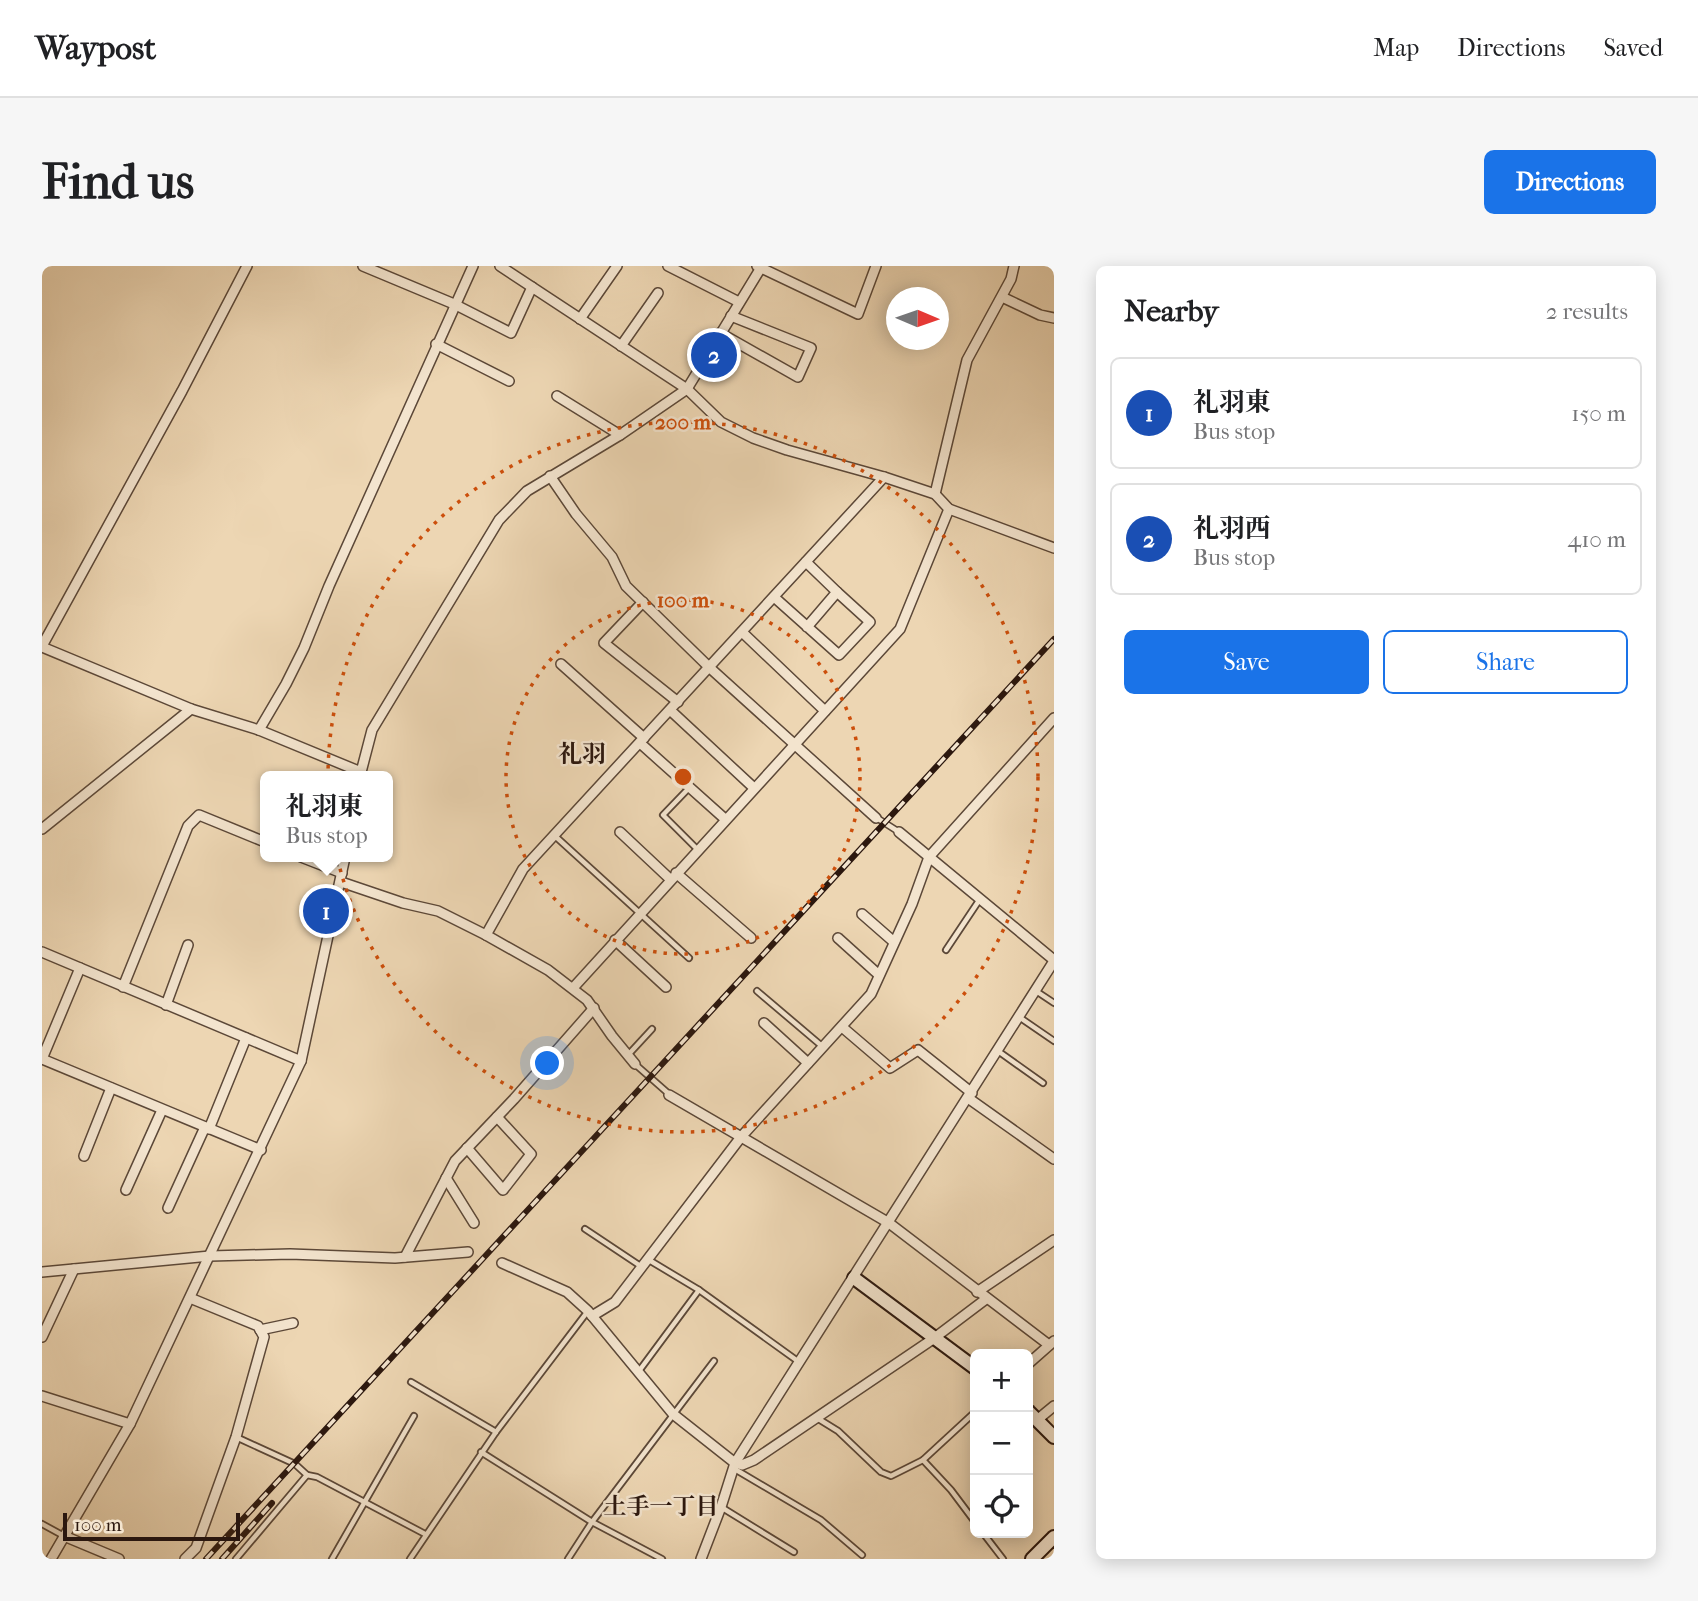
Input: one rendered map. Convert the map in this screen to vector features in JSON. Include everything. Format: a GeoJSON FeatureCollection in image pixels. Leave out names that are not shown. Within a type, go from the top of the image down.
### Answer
{"type":"FeatureCollection","features":[{"type":"Feature","properties":{"kind":"street"},"geometry":{"type":"LineString","coordinates":[[247,266],[182,391],[42,646],[191,709],[259,730],[353,771]]}},
{"type":"Feature","properties":{"kind":"street"},"geometry":{"type":"LineString","coordinates":[[363,266],[454,304],[511,333],[532,287]]}},
{"type":"Feature","properties":{"kind":"street"},"geometry":{"type":"LineString","coordinates":[[259,730],[304,648],[436,344],[473,266]]}},
{"type":"Feature","properties":{"kind":"street"},"geometry":{"type":"LineString","coordinates":[[500,266],[687,389],[721,422],[753,438],[787,450],[935,494],[949,509],[1054,548]]}},
{"type":"Feature","properties":{"kind":"street"},"geometry":{"type":"LineString","coordinates":[[580,319],[617,266]]}},
{"type":"Feature","properties":{"kind":"street"},"geometry":{"type":"LineString","coordinates":[[668,266],[739,302]]}},
{"type":"Feature","properties":{"kind":"street"},"geometry":{"type":"LineString","coordinates":[[361,771],[372,730],[484,542],[509,508],[527,491],[620,435],[687,389],[760,267],[858,314],[876,266]]}},
{"type":"Feature","properties":{"kind":"street"},"geometry":{"type":"LineString","coordinates":[[935,494],[967,360],[1012,279],[1014,266]]}},
{"type":"Feature","properties":{"kind":"street"},"geometry":{"type":"LineString","coordinates":[[621,346],[658,293]]}},
{"type":"Feature","properties":{"kind":"street"},"geometry":{"type":"LineString","coordinates":[[1002,297],[1040,315],[1054,318]]}},
{"type":"Feature","properties":{"kind":"street"},"geometry":{"type":"LineString","coordinates":[[720,332],[798,377],[811,348],[730,316]]}},
{"type":"Feature","properties":{"kind":"street"},"geometry":{"type":"LineString","coordinates":[[436,344],[509,382]]}},
{"type":"Feature","properties":{"kind":"street"},"geometry":{"type":"LineString","coordinates":[[557,396],[620,435]]}},
{"type":"Feature","properties":{"kind":"street"},"geometry":{"type":"LineString","coordinates":[[550,476],[576,514],[612,557],[626,586],[710,667],[876,818]]}},
{"type":"Feature","properties":{"kind":"street"},"geometry":{"type":"LineString","coordinates":[[486,935],[523,869],[884,477]]}},
{"type":"Feature","properties":{"kind":"street"},"geometry":{"type":"LineString","coordinates":[[573,988],[900,629],[949,509]]}},
{"type":"Feature","properties":{"kind":"street"},"geometry":{"type":"LineString","coordinates":[[774,597],[839,655],[870,622],[806,562]]}},
{"type":"Feature","properties":{"kind":"street"},"geometry":{"type":"LineString","coordinates":[[807,626],[837,592]]}},
{"type":"Feature","properties":{"kind":"street"},"geometry":{"type":"LineString","coordinates":[[643,603],[604,643],[678,702]]}},
{"type":"Feature","properties":{"kind":"street"},"geometry":{"type":"LineString","coordinates":[[742,632],[825,711]]}},
{"type":"Feature","properties":{"kind":"street"},"geometry":{"type":"LineString","coordinates":[[561,664],[725,819]]}},
{"type":"Feature","properties":{"kind":"street"},"geometry":{"type":"LineString","coordinates":[[42,829],[191,709]]}},
{"type":"Feature","properties":{"kind":"street"},"geometry":{"type":"LineString","coordinates":[[670,710],[754,788]]}},
{"type":"Feature","properties":{"kind":"street"},"geometry":{"type":"LineString","coordinates":[[590,1314],[615,1302],[741,1137],[871,994],[912,904],[929,857],[1054,718]]}},
{"type":"Feature","properties":{"kind":"street"},"geometry":{"type":"LineString","coordinates":[[123,987],[188,826],[199,815],[260,840]]}},
{"type":"Feature","properties":{"kind":"street"},"geometry":{"type":"LineString","coordinates":[[620,832],[751,938]]}},
{"type":"Feature","properties":{"kind":"street"},"geometry":{"type":"LineString","coordinates":[[701,1559],[734,1465],[1054,961],[900,832]]}},
{"type":"Feature","properties":{"kind":"street"},"geometry":{"type":"LineString","coordinates":[[311,862],[341,878],[403,903],[438,911],[548,970],[594,1007],[635,1064]]}},
{"type":"Feature","properties":{"kind":"street"},"geometry":{"type":"LineString","coordinates":[[51,1559],[130,1424],[301,1060],[344,862]]}},
{"type":"Feature","properties":{"kind":"street"},"geometry":{"type":"LineString","coordinates":[[862,914],[894,942]]}},
{"type":"Feature","properties":{"kind":"street"},"geometry":{"type":"LineString","coordinates":[[838,938],[879,975]]}},
{"type":"Feature","properties":{"kind":"street"},"geometry":{"type":"LineString","coordinates":[[615,940],[666,987]]}},
{"type":"Feature","properties":{"kind":"street"},"geometry":{"type":"LineString","coordinates":[[166,1004],[188,945]]}},
{"type":"Feature","properties":{"kind":"street"},"geometry":{"type":"LineString","coordinates":[[42,952],[301,1060]]}},
{"type":"Feature","properties":{"kind":"street"},"geometry":{"type":"LineString","coordinates":[[79,968],[42,1059],[261,1150]]}},
{"type":"Feature","properties":{"kind":"street"},"geometry":{"type":"LineString","coordinates":[[405,1257],[455,1161],[594,1007]]}},
{"type":"Feature","properties":{"kind":"street"},"geometry":{"type":"LineString","coordinates":[[764,1023],[808,1063]]}},
{"type":"Feature","properties":{"kind":"street"},"geometry":{"type":"LineString","coordinates":[[842,1027],[890,1068],[918,1050],[970,1096],[1054,1159]]}},
{"type":"Feature","properties":{"kind":"street"},"geometry":{"type":"LineString","coordinates":[[168,1208],[246,1038]]}},
{"type":"Feature","properties":{"kind":"street"},"geometry":{"type":"LineString","coordinates":[[84,1156],[111,1088]]}},
{"type":"Feature","properties":{"kind":"street"},"geometry":{"type":"LineString","coordinates":[[669,1095],[889,1223],[986,1299],[1052,1343],[1033,1360]]}},
{"type":"Feature","properties":{"kind":"street"},"geometry":{"type":"LineString","coordinates":[[125,1190],[162,1110]]}},
{"type":"Feature","properties":{"kind":"street"},"geometry":{"type":"LineString","coordinates":[[467,1148],[503,1190],[531,1154],[498,1116]]}},
{"type":"Feature","properties":{"kind":"street"},"geometry":{"type":"LineString","coordinates":[[446,1178],[474,1223]]}},
{"type":"Feature","properties":{"kind":"street"},"geometry":{"type":"LineString","coordinates":[[977,1292],[1054,1240]]}},
{"type":"Feature","properties":{"kind":"street"},"geometry":{"type":"LineString","coordinates":[[42,1272],[210,1256],[290,1254],[405,1257],[468,1252]]}},
{"type":"Feature","properties":{"kind":"street"},"geometry":{"type":"LineString","coordinates":[[502,1263],[566,1292],[590,1314],[673,1414],[734,1465],[754,1460],[933,1339],[986,1299]]}},
{"type":"Feature","properties":{"kind":"street"},"geometry":{"type":"LineString","coordinates":[[42,1338],[74,1269]]}},
{"type":"Feature","properties":{"kind":"street"},"geometry":{"type":"LineString","coordinates":[[854,1278],[970,1365]]}},
{"type":"Feature","properties":{"kind":"street"},"geometry":{"type":"LineString","coordinates":[[185,1559],[196,1548],[236,1437],[264,1337],[258,1326],[190,1298]]}},
{"type":"Feature","properties":{"kind":"street"},"geometry":{"type":"LineString","coordinates":[[260,1330],[293,1323]]}},
{"type":"Feature","properties":{"kind":"street"},"geometry":{"type":"LineString","coordinates":[[42,1395],[130,1424]]}},
{"type":"Feature","properties":{"kind":"street"},"geometry":{"type":"LineString","coordinates":[[1033,1416],[1054,1405]]}},
{"type":"Feature","properties":{"kind":"street"},"geometry":{"type":"LineString","coordinates":[[1033,1417],[1054,1437]]}},
{"type":"Feature","properties":{"kind":"street"},"geometry":{"type":"LineString","coordinates":[[64,1536],[119,1559]]}},
{"type":"Feature","properties":{"kind":"street"},"geometry":{"type":"LineString","coordinates":[[1032,1559],[1054,1537]]}},
{"type":"Feature","properties":{"kind":"lane"},"geometry":{"type":"LineString","coordinates":[[690,788],[663,815],[698,850]]}},
{"type":"Feature","properties":{"kind":"lane"},"geometry":{"type":"LineString","coordinates":[[876,818],[900,832]]}},
{"type":"Feature","properties":{"kind":"lane"},"geometry":{"type":"LineString","coordinates":[[554,835],[689,958]]}},
{"type":"Feature","properties":{"kind":"lane"},"geometry":{"type":"LineString","coordinates":[[947,950],[980,899]]}},
{"type":"Feature","properties":{"kind":"lane"},"geometry":{"type":"LineString","coordinates":[[1035,990],[1054,1003]]}},
{"type":"Feature","properties":{"kind":"lane"},"geometry":{"type":"LineString","coordinates":[[757,991],[824,1047]]}},
{"type":"Feature","properties":{"kind":"lane"},"geometry":{"type":"LineString","coordinates":[[1019,1017],[1054,1041]]}},
{"type":"Feature","properties":{"kind":"lane"},"geometry":{"type":"LineString","coordinates":[[627,1055],[652,1029]]}},
{"type":"Feature","properties":{"kind":"lane"},"geometry":{"type":"LineString","coordinates":[[998,1051],[1043,1083]]}},
{"type":"Feature","properties":{"kind":"lane"},"geometry":{"type":"LineString","coordinates":[[635,1064],[669,1095]]}},
{"type":"Feature","properties":{"kind":"lane"},"geometry":{"type":"LineString","coordinates":[[585,1230],[699,1290],[799,1362]]}},
{"type":"Feature","properties":{"kind":"lane"},"geometry":{"type":"LineString","coordinates":[[638,1372],[699,1290]]}},
{"type":"Feature","properties":{"kind":"lane"},"geometry":{"type":"LineString","coordinates":[[410,1559],[481,1452],[590,1314]]}},
{"type":"Feature","properties":{"kind":"lane"},"geometry":{"type":"LineString","coordinates":[[568,1559],[592,1522],[714,1361]]}},
{"type":"Feature","properties":{"kind":"lane"},"geometry":{"type":"LineString","coordinates":[[411,1382],[496,1432]]}},
{"type":"Feature","properties":{"kind":"lane"},"geometry":{"type":"LineString","coordinates":[[332,1559],[414,1416]]}},
{"type":"Feature","properties":{"kind":"lane"},"geometry":{"type":"LineString","coordinates":[[817,1418],[838,1431],[886,1475],[896,1475],[923,1460],[970,1417]]}},
{"type":"Feature","properties":{"kind":"lane"},"geometry":{"type":"LineString","coordinates":[[236,1437],[295,1464],[307,1475],[317,1477],[425,1534]]}},
{"type":"Feature","properties":{"kind":"lane"},"geometry":{"type":"LineString","coordinates":[[481,1452],[592,1522],[662,1559]]}},
{"type":"Feature","properties":{"kind":"lane"},"geometry":{"type":"LineString","coordinates":[[923,1460],[970,1515]]}},
{"type":"Feature","properties":{"kind":"lane"},"geometry":{"type":"LineString","coordinates":[[734,1465],[821,1520],[862,1555]]}},
{"type":"Feature","properties":{"kind":"lane"},"geometry":{"type":"LineString","coordinates":[[236,1559],[307,1475]]}},
{"type":"Feature","properties":{"kind":"lane"},"geometry":{"type":"LineString","coordinates":[[721,1507],[794,1552]]}},
{"type":"Feature","properties":{"kind":"lane"},"geometry":{"type":"LineString","coordinates":[[42,1524],[64,1536]]}},
{"type":"Feature","properties":{"kind":"lane"},"geometry":{"type":"LineString","coordinates":[[987,1538],[1003,1559]]}},
{"type":"Feature","properties":{"kind":"railway"},"geometry":{"type":"LineString","coordinates":[[206,1559],[1054,639]]}},
{"type":"Feature","properties":{"kind":"railway"},"geometry":{"type":"LineString","coordinates":[[222,1559],[272,1503]]}},
{"type":"Feature","properties":{"kind":"place","name":"礼羽西"},"geometry":{"type":"Point","coordinates":[714,355]}},
{"type":"Feature","properties":{"kind":"place","name":"礼羽東"},"geometry":{"type":"Point","coordinates":[326,911]}},
{"type":"Feature","properties":{"kind":"district","name":"礼羽"},"geometry":{"type":"Point","coordinates":[582,754]}},
{"type":"Feature","properties":{"kind":"district","name":"土手一丁目"},"geometry":{"type":"Point","coordinates":[661,1506]}}]}
